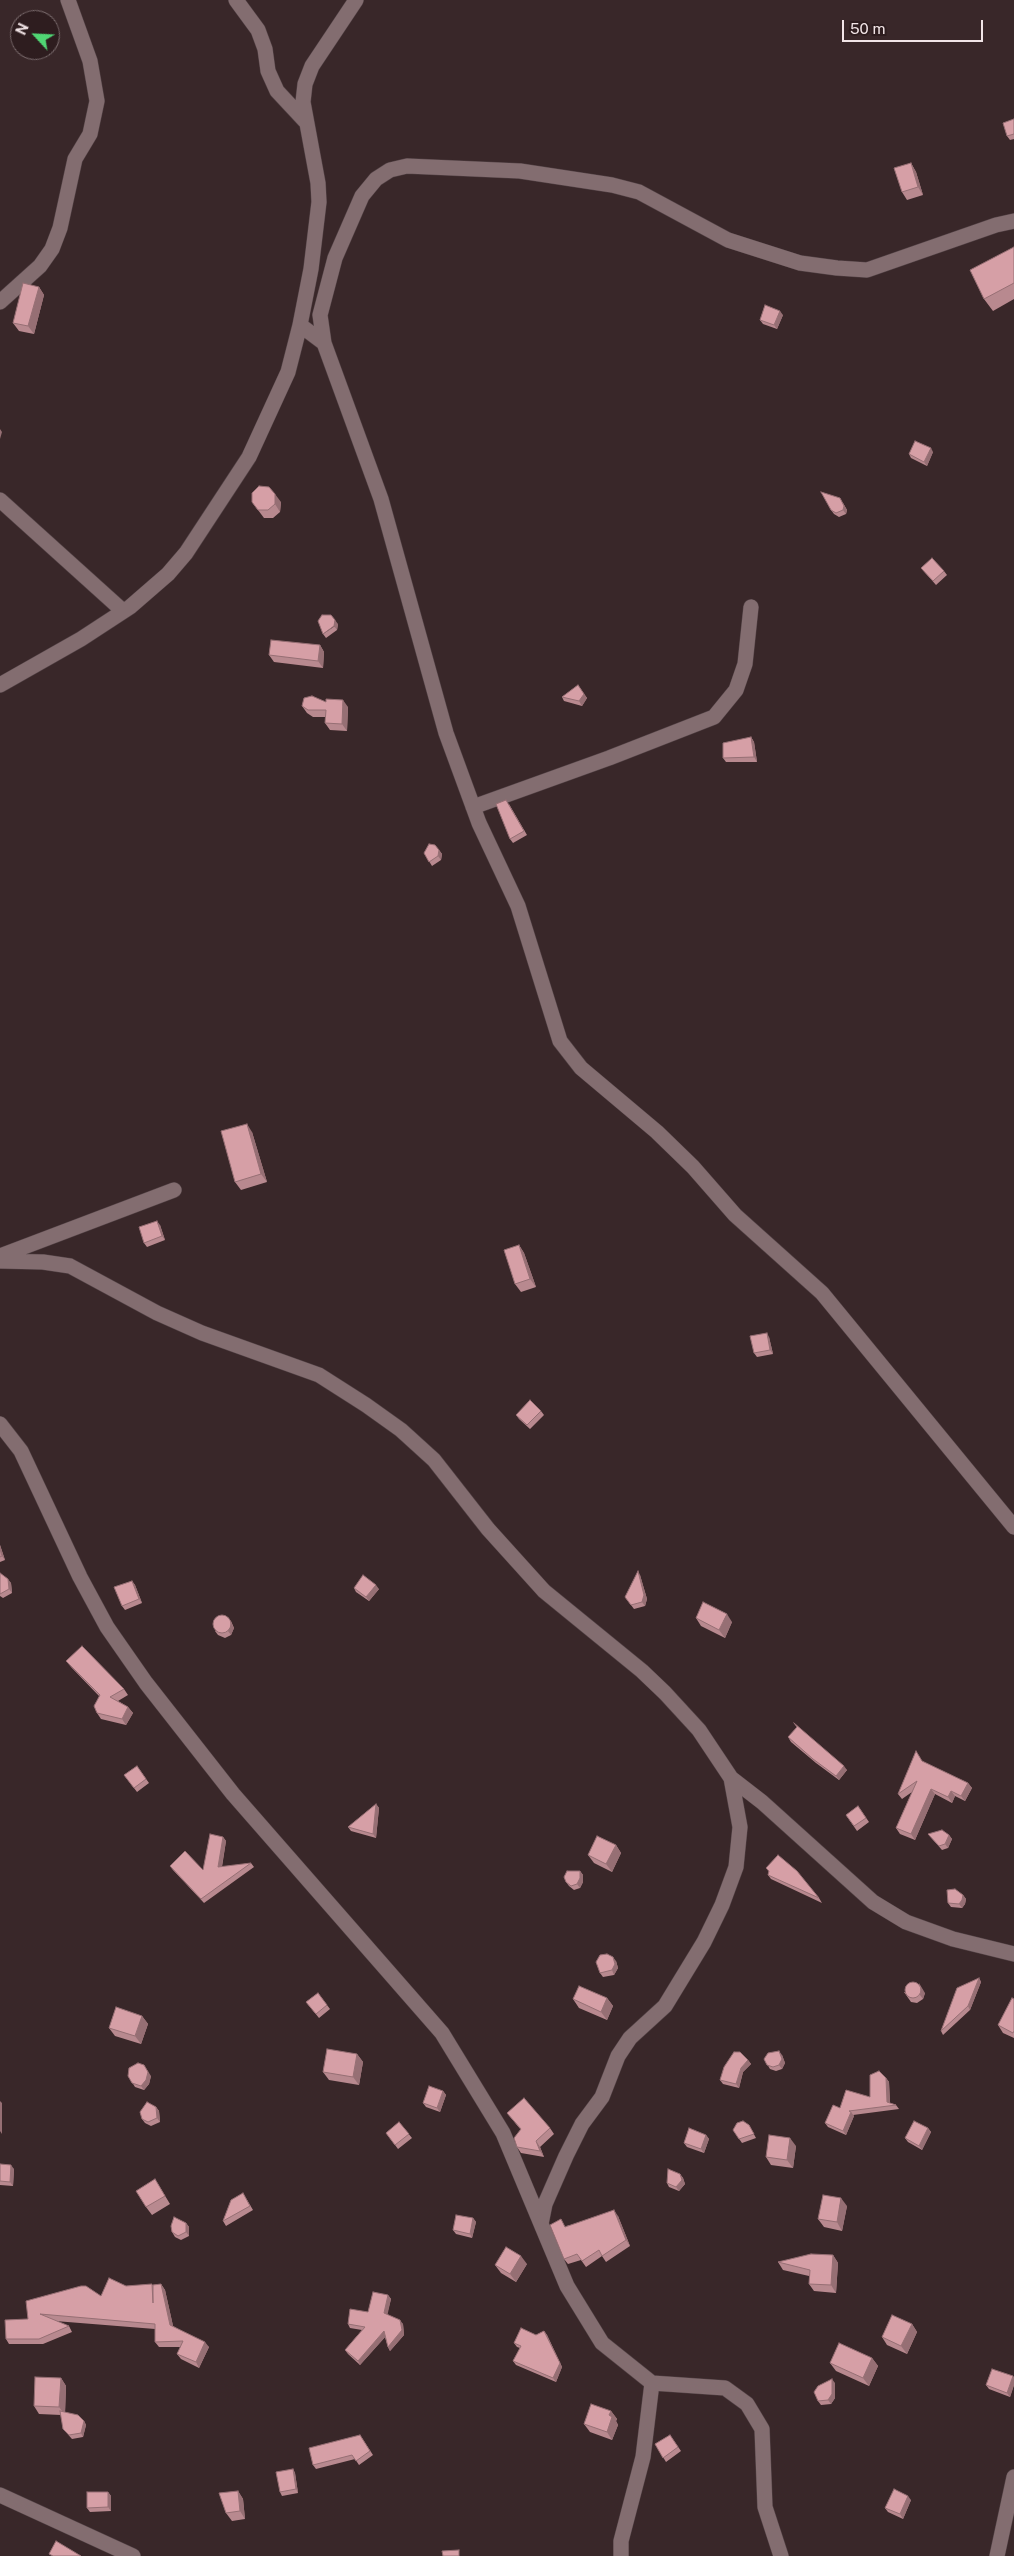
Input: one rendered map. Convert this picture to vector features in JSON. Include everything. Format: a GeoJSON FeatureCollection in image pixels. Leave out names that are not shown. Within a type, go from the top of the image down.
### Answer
{"type":"FeatureCollection","features":[{"type":"Feature","properties":{"kind":"street"},"geometry":{"type":"LineString","coordinates":[[0,302],[40,266],[52,249],[60,228],[75,159],[90,134],[97,101],[90,61],[68,0]]}},
{"type":"Feature","properties":{"kind":"street"},"geometry":{"type":"LineString","coordinates":[[236,0],[258,30],[265,49],[268,71],[277,91],[305,121]]}},
{"type":"Feature","properties":{"kind":"street"},"geometry":{"type":"LineString","coordinates":[[0,685],[81,639],[123,611],[168,574],[186,554],[249,457],[288,372],[311,269],[319,202],[318,183],[305,121],[303,102],[305,84],[312,66],[356,0]]}},
{"type":"Feature","properties":{"kind":"street"},"geometry":{"type":"LineString","coordinates":[[1014,221],[996,225],[867,270],[837,268],[800,263],[728,240],[639,192],[612,185],[520,171],[407,166],[390,170],[376,179],[362,196],[342,241],[326,285],[320,314],[324,343],[381,500],[446,733],[473,807],[518,906],[560,1041],[581,1068],[657,1132],[693,1167],[735,1215],[822,1293],[1014,1527]]}},
{"type":"Feature","properties":{"kind":"street"},"geometry":{"type":"LineString","coordinates":[[300,325],[324,343]]}},
{"type":"Feature","properties":{"kind":"street"},"geometry":{"type":"LineString","coordinates":[[0,500],[123,611]]}},
{"type":"Feature","properties":{"kind":"street"},"geometry":{"type":"LineString","coordinates":[[473,807],[609,758],[714,717],[736,690],[745,664],[751,607]]}},
{"type":"Feature","properties":{"kind":"street"},"geometry":{"type":"LineString","coordinates":[[0,1256],[174,1190]]}},
{"type":"Feature","properties":{"kind":"street"},"geometry":{"type":"LineString","coordinates":[[0,1261],[43,1262],[70,1266],[157,1313],[193,1329],[319,1375],[366,1404],[401,1430],[434,1460],[488,1529],[544,1590],[642,1672],[665,1694],[699,1730],[731,1778],[762,1802],[874,1902],[906,1922],[953,1939],[1014,1954]]}},
{"type":"Feature","properties":{"kind":"street"},"geometry":{"type":"LineString","coordinates":[[0,1424],[20,1451],[80,1577],[107,1627],[146,1683],[234,1794],[298,1870],[412,1996],[446,2039],[503,2133],[567,2286],[602,2343],[652,2383],[725,2388],[747,2404],[762,2429],[765,2507],[782,2556]]}},
{"type":"Feature","properties":{"kind":"street"},"geometry":{"type":"LineString","coordinates":[[541,2224],[546,2204],[562,2164],[582,2124],[602,2097],[618,2056],[630,2038],[665,2006],[704,1942],[722,1905],[736,1867],[740,1827],[731,1778]]}},
{"type":"Feature","properties":{"kind":"street"},"geometry":{"type":"LineString","coordinates":[[621,2556],[621,2541],[643,2457],[652,2383]]}},
{"type":"Feature","properties":{"kind":"street"},"geometry":{"type":"LineString","coordinates":[[997,2556],[1014,2477]]}},
{"type":"Feature","properties":{"kind":"street"},"geometry":{"type":"LineString","coordinates":[[0,2495],[133,2556]]}},
{"type":"Feature","properties":{"kind":"building"},"geometry":{"type":"Polygon","coordinates":[[[1014,119],[1014,134],[1007,136],[1003,123],[1014,119]]]}},
{"type":"Feature","properties":{"kind":"building"},"geometry":{"type":"Polygon","coordinates":[[[911,163],[918,187],[902,192],[894,168],[911,163]]]}},
{"type":"Feature","properties":{"kind":"building"},"geometry":{"type":"Polygon","coordinates":[[[1014,247],[1014,283],[984,299],[970,270],[1014,247]]]}},
{"type":"Feature","properties":{"kind":"building"},"geometry":{"type":"Polygon","coordinates":[[[23,283],[39,287],[28,326],[13,323],[23,283]]]}},
{"type":"Feature","properties":{"kind":"building"},"geometry":{"type":"Polygon","coordinates":[[[765,305],[780,311],[774,325],[760,320],[765,305]]]}},
{"type":"Feature","properties":{"kind":"building"},"geometry":{"type":"Polygon","coordinates":[[[915,441],[931,448],[924,462],[909,454],[915,441]]]}},
{"type":"Feature","properties":{"kind":"building"},"geometry":{"type":"Polygon","coordinates":[[[259,486],[269,487],[275,494],[275,504],[268,510],[258,510],[252,502],[252,493],[259,486]]]}},
{"type":"Feature","properties":{"kind":"building"},"geometry":{"type":"Polygon","coordinates":[[[821,492],[840,498],[844,506],[843,510],[836,513],[831,510],[821,492]]]}},
{"type":"Feature","properties":{"kind":"building"},"geometry":{"type":"Polygon","coordinates":[[[932,558],[944,571],[933,581],[921,568],[932,558]]]}},
{"type":"Feature","properties":{"kind":"building"},"geometry":{"type":"Polygon","coordinates":[[[322,615],[331,615],[335,620],[334,626],[323,634],[318,621],[322,615]]]}},
{"type":"Feature","properties":{"kind":"building"},"geometry":{"type":"Polygon","coordinates":[[[271,640],[320,645],[318,661],[269,655],[271,640]]]}},
{"type":"Feature","properties":{"kind":"building"},"geometry":{"type":"Polygon","coordinates":[[[578,685],[584,694],[579,701],[562,697],[578,685]]]}},
{"type":"Feature","properties":{"kind":"building"},"geometry":{"type":"Polygon","coordinates":[[[312,696],[326,702],[326,699],[343,700],[342,724],[325,723],[326,710],[308,710],[302,706],[304,698],[312,696]]]}},
{"type":"Feature","properties":{"kind":"building"},"geometry":{"type":"Polygon","coordinates":[[[751,737],[754,757],[723,758],[723,743],[751,737]]]}},
{"type":"Feature","properties":{"kind":"building"},"geometry":{"type":"Polygon","coordinates":[[[506,800],[524,831],[510,839],[496,804],[506,800]]]}},
{"type":"Feature","properties":{"kind":"building"},"geometry":{"type":"Polygon","coordinates":[[[429,844],[435,845],[439,850],[438,856],[429,862],[424,853],[429,844]]]}},
{"type":"Feature","properties":{"kind":"building"},"geometry":{"type":"Polygon","coordinates":[[[247,1124],[261,1174],[235,1182],[221,1131],[247,1124]]]}},
{"type":"Feature","properties":{"kind":"building"},"geometry":{"type":"Polygon","coordinates":[[[157,1221],[162,1236],[144,1243],[139,1227],[157,1221]]]}},
{"type":"Feature","properties":{"kind":"building"},"geometry":{"type":"Polygon","coordinates":[[[519,1245],[530,1279],[515,1284],[504,1250],[519,1245]]]}},
{"type":"Feature","properties":{"kind":"building"},"geometry":{"type":"Polygon","coordinates":[[[767,1333],[770,1350],[754,1353],[750,1336],[767,1333]]]}},
{"type":"Feature","properties":{"kind":"building"},"geometry":{"type":"Polygon","coordinates":[[[530,1400],[541,1411],[527,1425],[516,1415],[530,1400]]]}},
{"type":"Feature","properties":{"kind":"building"},"geometry":{"type":"Polygon","coordinates":[[[638,1571],[644,1595],[642,1602],[631,1605],[625,1597],[638,1571]]]}},
{"type":"Feature","properties":{"kind":"building"},"geometry":{"type":"Polygon","coordinates":[[[0,1573],[8,1579],[9,1589],[0,1594],[0,1573]]]}},
{"type":"Feature","properties":{"kind":"building"},"geometry":{"type":"Polygon","coordinates":[[[363,1575],[376,1585],[366,1597],[354,1588],[363,1575]]]}},
{"type":"Feature","properties":{"kind":"building"},"geometry":{"type":"Polygon","coordinates":[[[132,1581],[139,1599],[122,1606],[114,1587],[132,1581]]]}},
{"type":"Feature","properties":{"kind":"building"},"geometry":{"type":"Polygon","coordinates":[[[703,1602],[727,1614],[719,1630],[696,1618],[703,1602]]]}},
{"type":"Feature","properties":{"kind":"building"},"geometry":{"type":"Polygon","coordinates":[[[222,1615],[228,1618],[231,1624],[228,1630],[222,1633],[216,1630],[213,1624],[216,1618],[222,1615]]]}},
{"type":"Feature","properties":{"kind":"building"},"geometry":{"type":"Polygon","coordinates":[[[82,1646],[124,1689],[110,1697],[128,1707],[122,1719],[97,1713],[94,1706],[100,1695],[66,1661],[82,1646]]]}},
{"type":"Feature","properties":{"kind":"building"},"geometry":{"type":"Polygon","coordinates":[[[794,1723],[844,1766],[836,1776],[788,1737],[797,1727],[794,1723]]]}},
{"type":"Feature","properties":{"kind":"building"},"geometry":{"type":"Polygon","coordinates":[[[916,1751],[922,1761],[968,1783],[961,1796],[951,1791],[948,1797],[931,1789],[911,1834],[896,1828],[917,1781],[898,1794],[916,1751]]]}},
{"type":"Feature","properties":{"kind":"building"},"geometry":{"type":"Polygon","coordinates":[[[137,1766],[146,1779],[134,1788],[124,1775],[137,1766]]]}},
{"type":"Feature","properties":{"kind":"building"},"geometry":{"type":"Polygon","coordinates":[[[376,1804],[373,1834],[348,1827],[376,1804]]]}},
{"type":"Feature","properties":{"kind":"building"},"geometry":{"type":"Polygon","coordinates":[[[858,1806],[866,1818],[854,1826],[846,1815],[858,1806]]]}},
{"type":"Feature","properties":{"kind":"building"},"geometry":{"type":"Polygon","coordinates":[[[942,1830],[949,1835],[945,1844],[939,1846],[928,1834],[942,1830]]]}},
{"type":"Feature","properties":{"kind":"building"},"geometry":{"type":"Polygon","coordinates":[[[210,1834],[223,1837],[218,1867],[251,1863],[201,1899],[170,1866],[185,1851],[203,1870],[210,1834]]]}},
{"type":"Feature","properties":{"kind":"building"},"geometry":{"type":"Polygon","coordinates":[[[597,1836],[616,1845],[606,1864],[588,1855],[597,1836]]]}},
{"type":"Feature","properties":{"kind":"building"},"geometry":{"type":"Polygon","coordinates":[[[778,1855],[797,1871],[819,1898],[768,1875],[769,1871],[766,1868],[778,1855]]]}},
{"type":"Feature","properties":{"kind":"building"},"geometry":{"type":"Polygon","coordinates":[[[567,1871],[580,1871],[580,1878],[577,1884],[571,1886],[566,1882],[564,1877],[567,1871]]]}},
{"type":"Feature","properties":{"kind":"building"},"geometry":{"type":"Polygon","coordinates":[[[955,1889],[963,1895],[962,1900],[959,1904],[948,1903],[947,1890],[955,1889]]]}},
{"type":"Feature","properties":{"kind":"building"},"geometry":{"type":"Polygon","coordinates":[[[607,1954],[613,1957],[615,1964],[612,1970],[600,1973],[596,1962],[600,1955],[607,1954]]]}},
{"type":"Feature","properties":{"kind":"building"},"geometry":{"type":"Polygon","coordinates":[[[979,1978],[968,2006],[941,2031],[957,1988],[979,1978]]]}},
{"type":"Feature","properties":{"kind":"building"},"geometry":{"type":"Polygon","coordinates":[[[910,1982],[916,1982],[921,1987],[919,1996],[910,1998],[905,1993],[905,1987],[910,1982]]]}},
{"type":"Feature","properties":{"kind":"building"},"geometry":{"type":"Polygon","coordinates":[[[579,1986],[607,1998],[601,2012],[573,1999],[579,1986]]]}},
{"type":"Feature","properties":{"kind":"building"},"geometry":{"type":"Polygon","coordinates":[[[318,1993],[327,2005],[316,2014],[306,2002],[318,1993]]]}},
{"type":"Feature","properties":{"kind":"building"},"geometry":{"type":"Polygon","coordinates":[[[1012,1998],[1014,1999],[1013,2033],[998,2025],[1012,1998]]]}},
{"type":"Feature","properties":{"kind":"building"},"geometry":{"type":"Polygon","coordinates":[[[116,2007],[142,2016],[135,2036],[109,2028],[116,2007]]]}},
{"type":"Feature","properties":{"kind":"building"},"geometry":{"type":"Polygon","coordinates":[[[327,2049],[357,2054],[353,2077],[323,2072],[327,2049]]]}},
{"type":"Feature","properties":{"kind":"building"},"geometry":{"type":"Polygon","coordinates":[[[779,2051],[782,2059],[779,2065],[773,2067],[767,2065],[764,2059],[768,2053],[779,2051]]]}},
{"type":"Feature","properties":{"kind":"building"},"geometry":{"type":"Polygon","coordinates":[[[734,2052],[740,2052],[748,2060],[741,2068],[736,2084],[720,2080],[724,2067],[734,2052]]]}},
{"type":"Feature","properties":{"kind":"building"},"geometry":{"type":"Polygon","coordinates":[[[138,2063],[144,2065],[148,2072],[146,2080],[141,2086],[132,2083],[128,2076],[129,2068],[138,2063]]]}},
{"type":"Feature","properties":{"kind":"building"},"geometry":{"type":"Polygon","coordinates":[[[879,2071],[886,2078],[887,2102],[896,2105],[849,2111],[851,2112],[843,2131],[825,2123],[833,2105],[840,2108],[846,2090],[870,2097],[870,2075],[879,2071]]]}},
{"type":"Feature","properties":{"kind":"building"},"geometry":{"type":"Polygon","coordinates":[[[429,2086],[443,2091],[437,2108],[423,2103],[429,2086]]]}},
{"type":"Feature","properties":{"kind":"building"},"geometry":{"type":"Polygon","coordinates":[[[524,2098],[550,2128],[536,2141],[540,2151],[517,2147],[514,2138],[521,2129],[507,2113],[524,2098]]]}},
{"type":"Feature","properties":{"kind":"building"},"geometry":{"type":"Polygon","coordinates":[[[147,2102],[156,2107],[157,2118],[148,2122],[142,2119],[140,2112],[147,2102]]]}},
{"type":"Feature","properties":{"kind":"building"},"geometry":{"type":"Polygon","coordinates":[[[743,2121],[749,2125],[754,2134],[739,2139],[733,2130],[737,2123],[743,2121]]]}},
{"type":"Feature","properties":{"kind":"building"},"geometry":{"type":"Polygon","coordinates":[[[914,2121],[928,2128],[919,2146],[905,2138],[914,2121]]]}},
{"type":"Feature","properties":{"kind":"building"},"geometry":{"type":"Polygon","coordinates":[[[399,2122],[409,2134],[395,2145],[386,2133],[399,2122]]]}},
{"type":"Feature","properties":{"kind":"building"},"geometry":{"type":"Polygon","coordinates":[[[689,2128],[706,2135],[701,2149],[684,2143],[689,2128]]]}},
{"type":"Feature","properties":{"kind":"building"},"geometry":{"type":"Polygon","coordinates":[[[769,2135],[790,2138],[787,2160],[766,2157],[769,2135]]]}},
{"type":"Feature","properties":{"kind":"building"},"geometry":{"type":"Polygon","coordinates":[[[0,2164],[11,2165],[10,2182],[0,2181],[0,2164]]]}},
{"type":"Feature","properties":{"kind":"building"},"geometry":{"type":"Polygon","coordinates":[[[668,2169],[680,2174],[682,2180],[676,2187],[667,2183],[668,2169]]]}},
{"type":"Feature","properties":{"kind":"building"},"geometry":{"type":"Polygon","coordinates":[[[155,2179],[165,2196],[146,2207],[136,2191],[155,2179]]]}},
{"type":"Feature","properties":{"kind":"building"},"geometry":{"type":"Polygon","coordinates":[[[243,2193],[250,2206],[223,2221],[231,2200],[243,2193]]]}},
{"type":"Feature","properties":{"kind":"building"},"geometry":{"type":"Polygon","coordinates":[[[823,2195],[841,2198],[837,2222],[818,2219],[823,2195]]]}},
{"type":"Feature","properties":{"kind":"building"},"geometry":{"type":"Polygon","coordinates":[[[614,2210],[626,2240],[602,2256],[599,2250],[582,2261],[577,2254],[564,2259],[550,2225],[561,2219],[565,2227],[614,2210]]]}},
{"type":"Feature","properties":{"kind":"building"},"geometry":{"type":"Polygon","coordinates":[[[456,2215],[473,2218],[470,2234],[453,2230],[456,2215]]]}},
{"type":"Feature","properties":{"kind":"building"},"geometry":{"type":"Polygon","coordinates":[[[174,2217],[186,2223],[186,2232],[178,2236],[172,2232],[171,2226],[174,2217]]]}},
{"type":"Feature","properties":{"kind":"building"},"geometry":{"type":"Polygon","coordinates":[[[506,2247],[521,2256],[510,2274],[495,2265],[506,2247]]]}},
{"type":"Feature","properties":{"kind":"building"},"geometry":{"type":"Polygon","coordinates":[[[811,2254],[833,2255],[831,2285],[809,2284],[810,2270],[778,2262],[811,2254]]]}},
{"type":"Feature","properties":{"kind":"building"},"geometry":{"type":"Polygon","coordinates":[[[109,2278],[126,2286],[152,2284],[153,2303],[153,2285],[161,2284],[170,2325],[205,2342],[196,2362],[177,2354],[183,2341],[155,2342],[155,2324],[40,2314],[69,2326],[39,2339],[6,2339],[5,2320],[28,2319],[26,2301],[81,2286],[86,2286],[101,2296],[109,2278]]]}},
{"type":"Feature","properties":{"kind":"building"},"geometry":{"type":"Polygon","coordinates":[[[373,2292],[388,2295],[384,2313],[400,2320],[402,2330],[388,2347],[384,2331],[358,2361],[345,2350],[365,2327],[348,2324],[350,2309],[368,2312],[373,2292]]]}},
{"type":"Feature","properties":{"kind":"building"},"geometry":{"type":"Polygon","coordinates":[[[892,2315],[912,2324],[901,2346],[882,2337],[892,2315]]]}},
{"type":"Feature","properties":{"kind":"building"},"geometry":{"type":"Polygon","coordinates":[[[521,2328],[536,2335],[544,2331],[560,2363],[553,2378],[513,2361],[521,2346],[514,2343],[521,2328]]]}},
{"type":"Feature","properties":{"kind":"building"},"geometry":{"type":"Polygon","coordinates":[[[839,2343],[872,2358],[863,2378],[830,2363],[839,2343]]]}},
{"type":"Feature","properties":{"kind":"building"},"geometry":{"type":"Polygon","coordinates":[[[992,2369],[1013,2376],[1007,2393],[986,2385],[992,2369]]]}},
{"type":"Feature","properties":{"kind":"building"},"geometry":{"type":"Polygon","coordinates":[[[35,2377],[61,2378],[59,2407],[34,2406],[35,2377]]]}},
{"type":"Feature","properties":{"kind":"building"},"geometry":{"type":"Polygon","coordinates":[[[832,2379],[832,2394],[828,2400],[818,2401],[814,2392],[818,2386],[832,2379]]]}},
{"type":"Feature","properties":{"kind":"building"},"geometry":{"type":"Polygon","coordinates":[[[591,2404],[611,2411],[609,2415],[612,2417],[607,2432],[584,2424],[591,2404]]]}},
{"type":"Feature","properties":{"kind":"building"},"geometry":{"type":"Polygon","coordinates":[[[60,2411],[78,2415],[84,2421],[81,2433],[69,2435],[63,2429],[60,2411]]]}},
{"type":"Feature","properties":{"kind":"building"},"geometry":{"type":"Polygon","coordinates":[[[360,2435],[370,2451],[356,2461],[352,2455],[313,2465],[309,2448],[360,2435]]]}},
{"type":"Feature","properties":{"kind":"building"},"geometry":{"type":"Polygon","coordinates":[[[670,2435],[678,2447],[663,2458],[655,2444],[670,2435]]]}},
{"type":"Feature","properties":{"kind":"building"},"geometry":{"type":"Polygon","coordinates":[[[293,2469],[296,2489],[280,2492],[276,2472],[293,2469]]]}},
{"type":"Feature","properties":{"kind":"building"},"geometry":{"type":"Polygon","coordinates":[[[894,2489],[908,2496],[900,2514],[885,2508],[894,2489]]]}},
{"type":"Feature","properties":{"kind":"building"},"geometry":{"type":"Polygon","coordinates":[[[238,2491],[240,2511],[226,2513],[219,2493],[238,2491]]]}},
{"type":"Feature","properties":{"kind":"building"},"geometry":{"type":"Polygon","coordinates":[[[87,2492],[108,2492],[108,2507],[87,2508],[87,2492]]]}},
{"type":"Feature","properties":{"kind":"building"},"geometry":{"type":"Polygon","coordinates":[[[56,2541],[81,2556],[53,2556],[49,2554],[56,2541]]]}},
{"type":"Feature","properties":{"kind":"building"},"geometry":{"type":"Polygon","coordinates":[[[459,2550],[459,2556],[443,2556],[442,2551],[459,2550]]]}}]}
